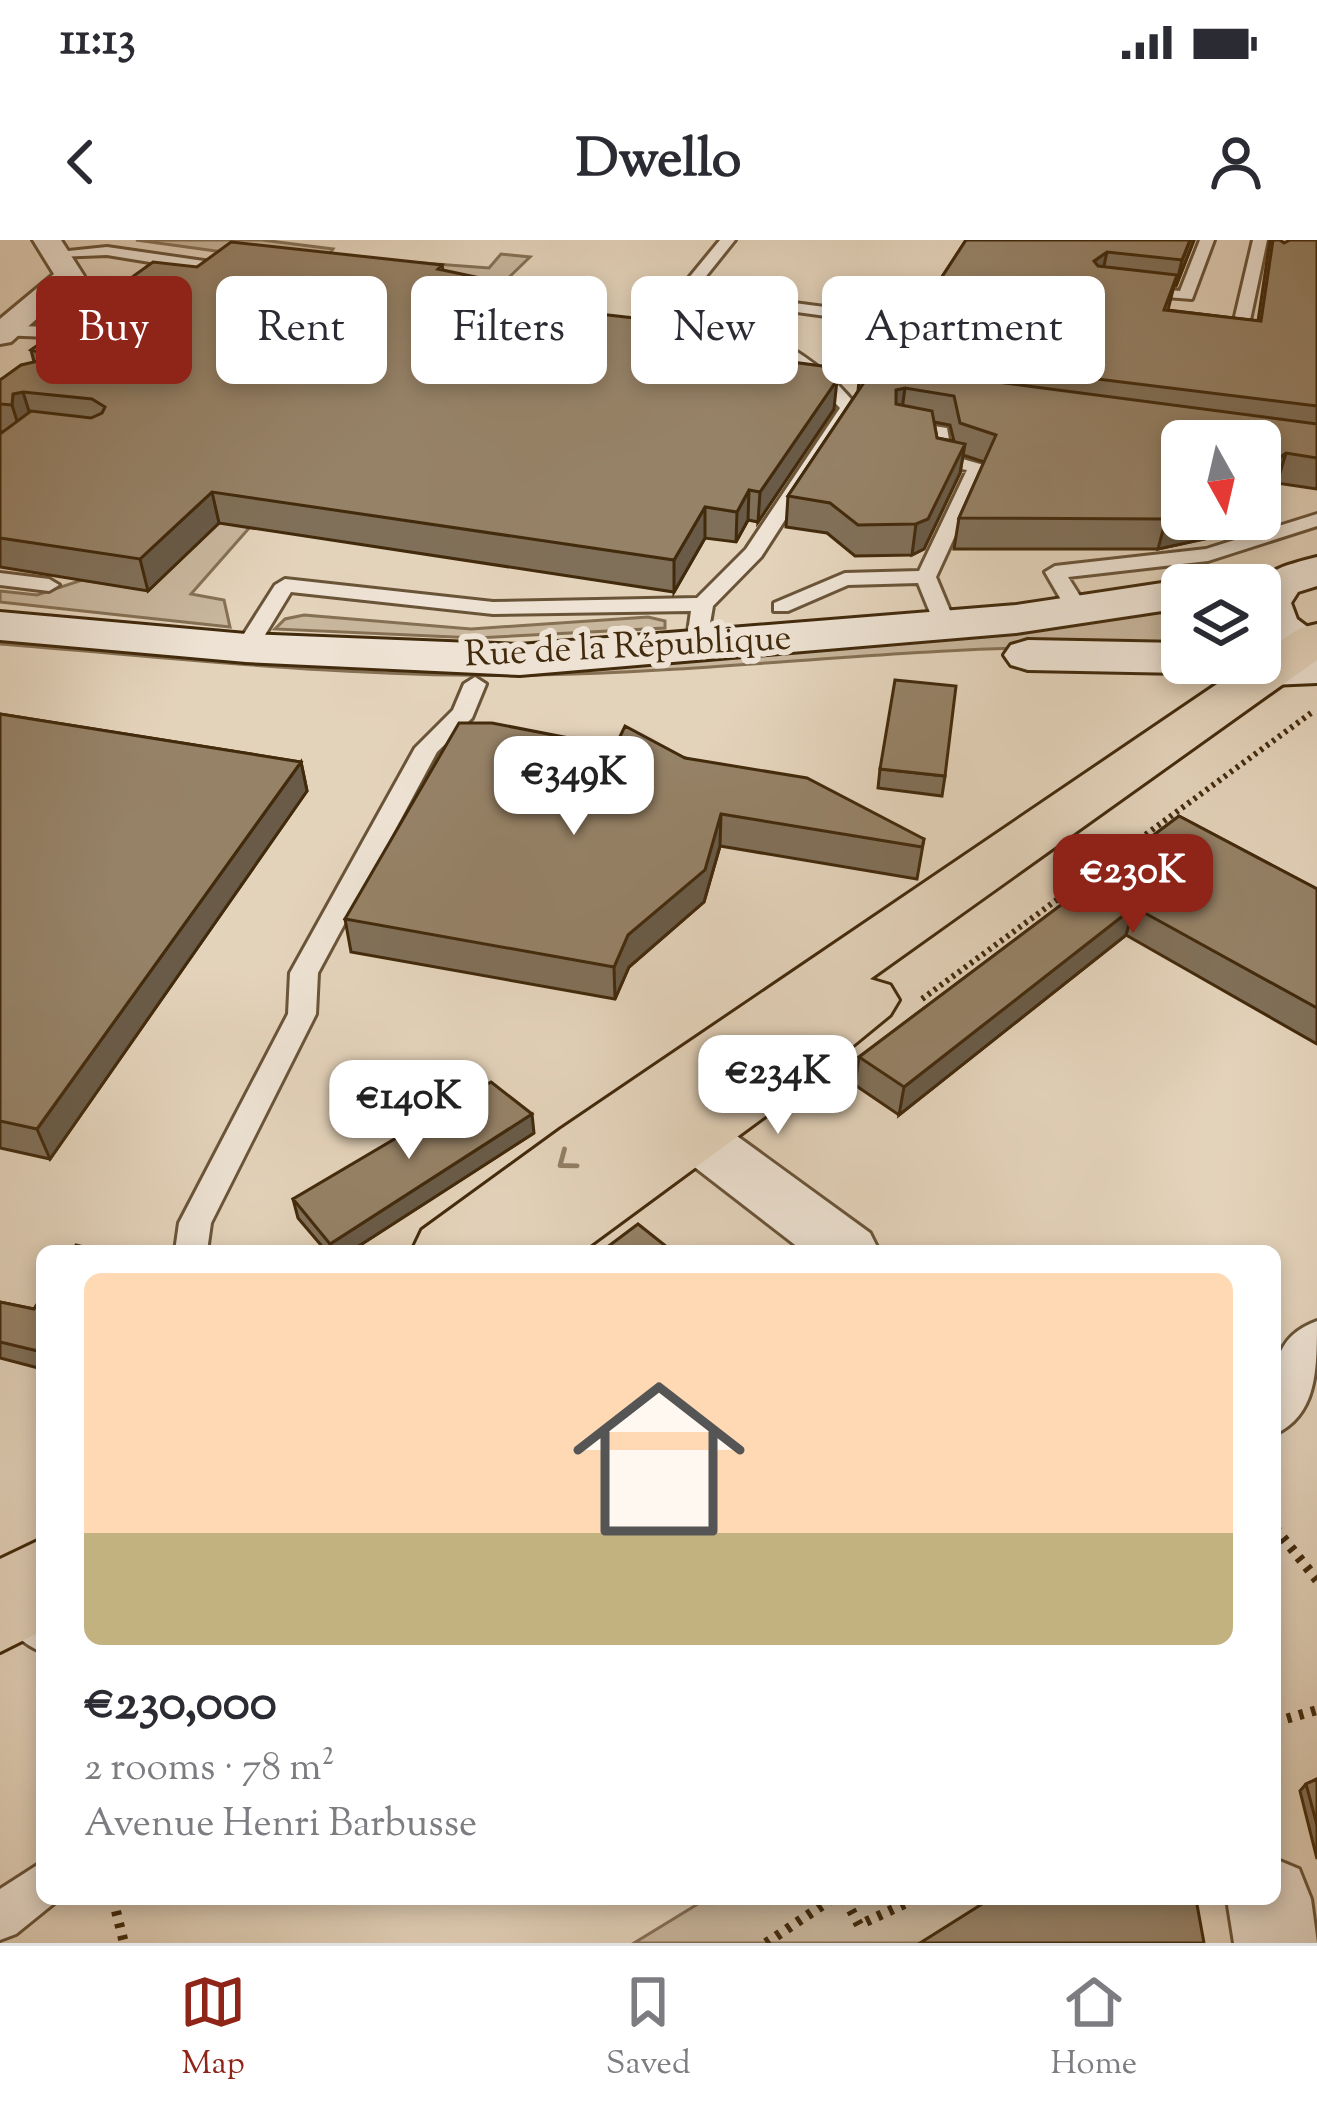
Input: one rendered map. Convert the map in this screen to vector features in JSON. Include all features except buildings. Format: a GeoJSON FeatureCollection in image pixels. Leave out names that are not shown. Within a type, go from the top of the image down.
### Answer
{"type":"FeatureCollection","features":[{"type":"Feature","properties":{"kind":"main road"},"geometry":{"type":"LineString","coordinates":[[1281,576],[1314,571]]}},
{"type":"Feature","properties":{"kind":"main road"},"geometry":{"type":"LineString","coordinates":[[458,1245],[671,1117],[944,938],[1295,661],[1268,603],[1281,583],[1314,571]]}},
{"type":"Feature","properties":{"kind":"main road","name":"Rue de la République"},"geometry":{"type":"LineString","coordinates":[[0,626],[247,648],[520,660],[700,626],[945,626],[1161,598]]}},
{"type":"Feature","properties":{"kind":"main road","name":"Rue de la République"},"geometry":{"type":"LineString","coordinates":[[0,654],[475,684],[1076,652],[1161,657]]}},
{"type":"Feature","properties":{"kind":"main road"},"geometry":{"type":"LineString","coordinates":[[534,1245],[671,1117]]}},
{"type":"Feature","properties":{"kind":"street"},"geometry":{"type":"LineString","coordinates":[[2,332],[65,284],[69,272],[52,247]]}},
{"type":"Feature","properties":{"kind":"street"},"geometry":{"type":"LineString","coordinates":[[671,1117],[840,1245]]}},
{"type":"Feature","properties":{"kind":"street"},"geometry":{"type":"LineString","coordinates":[[1281,1397],[1317,1348]]}},
{"type":"Feature","properties":{"kind":"street"},"geometry":{"type":"LineString","coordinates":[[1270,1905],[1277,1943]]}},
{"type":"Feature","properties":{"kind":"lane"},"geometry":{"type":"LineString","coordinates":[[728,240],[684,292],[887,319],[860,367],[893,392],[917,395]]}},
{"type":"Feature","properties":{"kind":"lane"},"geometry":{"type":"LineString","coordinates":[[1122,290],[1186,296],[1207,240]]}},
{"type":"Feature","properties":{"kind":"lane"},"geometry":{"type":"LineString","coordinates":[[1241,325],[1260,240]]}},
{"type":"Feature","properties":{"kind":"lane"},"geometry":{"type":"LineString","coordinates":[[52,247],[211,266]]}},
{"type":"Feature","properties":{"kind":"lane"},"geometry":{"type":"LineString","coordinates":[[154,274],[170,262]]}},
{"type":"Feature","properties":{"kind":"lane"},"geometry":{"type":"LineString","coordinates":[[2,332],[36,332]]}},
{"type":"Feature","properties":{"kind":"lane"},"geometry":{"type":"LineString","coordinates":[[247,648],[285,585],[700,626],[849,407],[814,368],[798,358]]}},
{"type":"Feature","properties":{"kind":"lane"},"geometry":{"type":"LineString","coordinates":[[902,427],[941,433],[943,460],[978,466],[926,577],[945,626]]}},
{"type":"Feature","properties":{"kind":"lane"},"geometry":{"type":"LineString","coordinates":[[1079,612],[1054,572],[1208,555],[1317,520]]}},
{"type":"Feature","properties":{"kind":"lane"},"geometry":{"type":"LineString","coordinates":[[781,607],[844,579],[926,577]]}},
{"type":"Feature","properties":{"kind":"lane"},"geometry":{"type":"LineString","coordinates":[[0,579],[49,584]]}},
{"type":"Feature","properties":{"kind":"lane"},"geometry":{"type":"LineString","coordinates":[[192,1245],[195,1223],[302,1014],[304,974],[427,748],[464,712],[475,684]]}},
{"type":"Feature","properties":{"kind":"lane"},"geometry":{"type":"LineString","coordinates":[[0,1918],[36,1889]]}},
{"type":"Feature","properties":{"kind":"path"},"geometry":{"type":"LineString","coordinates":[[911,1007],[1317,709]]}},
{"type":"Feature","properties":{"kind":"path"},"geometry":{"type":"LineString","coordinates":[[1281,1535],[1317,1580]]}},
{"type":"Feature","properties":{"kind":"path"},"geometry":{"type":"LineString","coordinates":[[1281,1720],[1317,1709]]}},
{"type":"Feature","properties":{"kind":"path"},"geometry":{"type":"LineString","coordinates":[[114,1905],[124,1943]]}},
{"type":"Feature","properties":{"kind":"path"},"geometry":{"type":"LineString","coordinates":[[766,1943],[823,1905]]}},
{"type":"Feature","properties":{"kind":"path"},"geometry":{"type":"LineString","coordinates":[[848,1905],[859,1925],[902,1905]]}},
{"type":"Feature","properties":{"kind":"shaded area"},"geometry":{"type":"Polygon","coordinates":[[[136,240],[262,240],[333,249],[328,256],[489,268],[501,254],[530,257],[510,276],[411,276],[411,372],[250,527],[191,594],[224,600],[230,627],[0,602],[0,591],[37,595],[82,580],[148,590],[216,372],[216,384],[387,384],[387,276],[246,276],[252,256],[136,240]]]}},
{"type":"Feature","properties":{"kind":"shaded area"},"geometry":{"type":"Polygon","coordinates":[[[1161,607],[1161,648],[940,651],[536,675],[335,671],[0,644],[0,637],[407,666],[1161,607]]]}},
{"type":"Feature","properties":{"kind":"shaded area"},"geometry":{"type":"Polygon","coordinates":[[[304,615],[471,629],[648,617],[665,621],[665,628],[476,638],[275,629],[285,619],[304,615]]]}},
{"type":"Feature","properties":{"kind":"shaded area"},"geometry":{"type":"Polygon","coordinates":[[[696,1905],[1001,1905],[941,1943],[634,1943],[696,1905]]]}}]}
